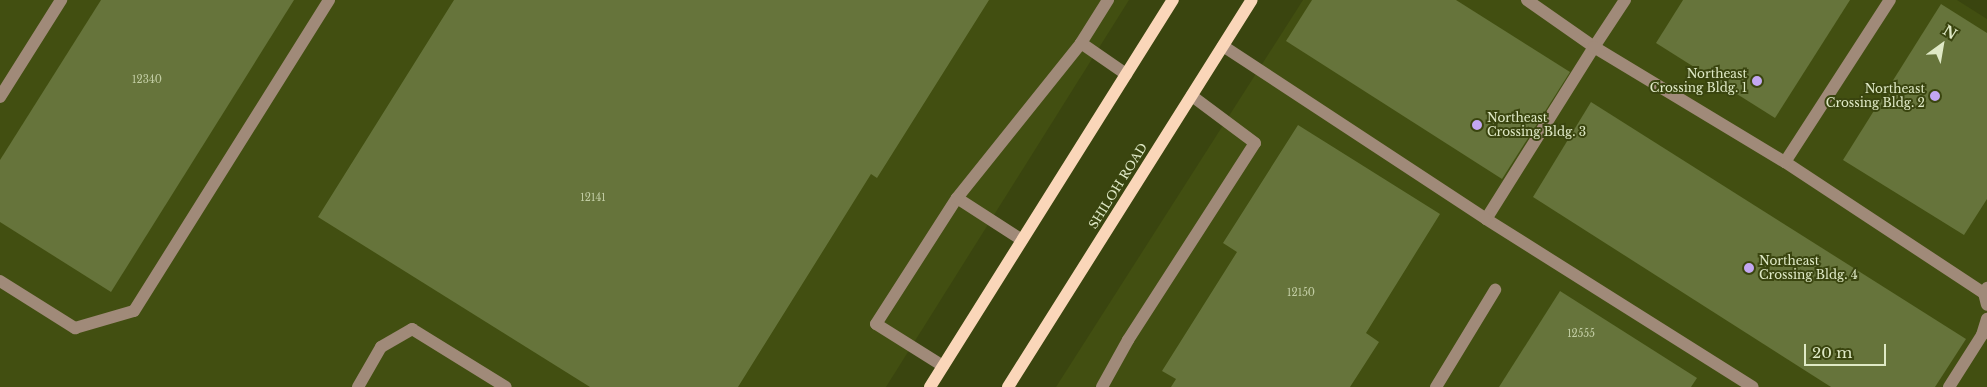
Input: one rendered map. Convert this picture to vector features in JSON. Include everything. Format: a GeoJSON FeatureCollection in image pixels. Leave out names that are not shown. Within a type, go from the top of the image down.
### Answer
{"type":"FeatureCollection","features":[{"type":"Feature","properties":{"kind":"main road"},"geometry":{"type":"LineString","coordinates":[[930,387],[1173,0]]}},
{"type":"Feature","properties":{"kind":"main road","name":"SHILOH ROAD"},"geometry":{"type":"LineString","coordinates":[[1008,387],[1252,0]]}},
{"type":"Feature","properties":{"kind":"lane"},"geometry":{"type":"LineString","coordinates":[[0,97],[61,0]]}},
{"type":"Feature","properties":{"kind":"lane"},"geometry":{"type":"LineString","coordinates":[[0,281],[75,328],[134,311],[330,0]]}},
{"type":"Feature","properties":{"kind":"lane"},"geometry":{"type":"LineString","coordinates":[[943,366],[876,324],[956,198],[1081,43],[1108,0]]}},
{"type":"Feature","properties":{"kind":"lane"},"geometry":{"type":"LineString","coordinates":[[1527,0],[1594,47],[1785,162],[1986,296]]}},
{"type":"Feature","properties":{"kind":"lane"},"geometry":{"type":"LineString","coordinates":[[1486,220],[1625,0]]}},
{"type":"Feature","properties":{"kind":"lane"},"geometry":{"type":"LineString","coordinates":[[1785,162],[1890,0]]}},
{"type":"Feature","properties":{"kind":"lane"},"geometry":{"type":"LineString","coordinates":[[1081,43],[1126,74]]}},
{"type":"Feature","properties":{"kind":"lane"},"geometry":{"type":"LineString","coordinates":[[1223,46],[1486,220],[1753,387]]}},
{"type":"Feature","properties":{"kind":"lane"},"geometry":{"type":"LineString","coordinates":[[1102,387],[1128,340],[1255,143],[1192,96]]}},
{"type":"Feature","properties":{"kind":"lane"},"geometry":{"type":"LineString","coordinates":[[956,198],[1022,240]]}},
{"type":"Feature","properties":{"kind":"lane"},"geometry":{"type":"LineString","coordinates":[[1436,387],[1495,290]]}},
{"type":"Feature","properties":{"kind":"lane"},"geometry":{"type":"LineString","coordinates":[[1949,387],[1982,334],[1987,320]]}},
{"type":"Feature","properties":{"kind":"lane"},"geometry":{"type":"LineString","coordinates":[[358,387],[381,347],[412,328],[506,387]]}},
{"type":"Feature","properties":{"kind":"shaded area"},"geometry":{"type":"Polygon","coordinates":[[[0,0],[1129,0],[886,387],[0,387],[0,0]]]}},
{"type":"Feature","properties":{"kind":"shaded area"},"geometry":{"type":"Polygon","coordinates":[[[1303,0],[1957,0],[1987,19],[1987,387],[1056,387],[1303,0]]]}},
{"type":"Feature","properties":{"kind":"building"},"geometry":{"type":"Polygon","coordinates":[[[101,0],[294,0],[111,292],[0,222],[0,160],[101,0]]]}},
{"type":"Feature","properties":{"kind":"building"},"geometry":{"type":"Polygon","coordinates":[[[454,0],[989,0],[877,178],[871,174],[738,387],[590,387],[318,217],[454,0]]]}},
{"type":"Feature","properties":{"kind":"building","name":"Northeast Crossing Bldg. 3"},"geometry":{"type":"Polygon","coordinates":[[[1312,0],[1456,0],[1570,72],[1502,179],[1286,41],[1312,0]]]}},
{"type":"Feature","properties":{"kind":"building","name":"Northeast Crossing Bldg. 1"},"geometry":{"type":"Polygon","coordinates":[[[1683,0],[1850,0],[1775,118],[1656,43],[1683,0]]]}},
{"type":"Feature","properties":{"kind":"building","name":"Northeast Crossing Bldg. 2"},"geometry":{"type":"Polygon","coordinates":[[[1941,4],[1987,33],[1987,199],[1964,235],[1843,160],[1941,4]]]}},
{"type":"Feature","properties":{"kind":"building","name":"Northeast Crossing Bldg. 4"},"geometry":{"type":"Polygon","coordinates":[[[1591,102],[1966,339],[1935,387],[1831,387],[1533,197],[1591,102]]]}},
{"type":"Feature","properties":{"kind":"building"},"geometry":{"type":"Polygon","coordinates":[[[1298,125],[1440,214],[1366,333],[1379,342],[1350,387],[1171,387],[1176,379],[1162,371],[1237,252],[1223,243],[1298,125]]]}},
{"type":"Feature","properties":{"kind":"building"},"geometry":{"type":"Polygon","coordinates":[[[1560,291],[1697,378],[1691,387],[1499,387],[1560,291]]]}},
{"type":"Feature","properties":{"kind":"place","name":"Northeast Crossing Bldg. 1"},"geometry":{"type":"Point","coordinates":[1757,81]}},
{"type":"Feature","properties":{"kind":"place","name":"Northeast Crossing Bldg. 2"},"geometry":{"type":"Point","coordinates":[1935,96]}},
{"type":"Feature","properties":{"kind":"place","name":"Northeast Crossing Bldg. 3"},"geometry":{"type":"Point","coordinates":[1477,125]}},
{"type":"Feature","properties":{"kind":"place","name":"Northeast Crossing Bldg. 4"},"geometry":{"type":"Point","coordinates":[1749,268]}}]}
